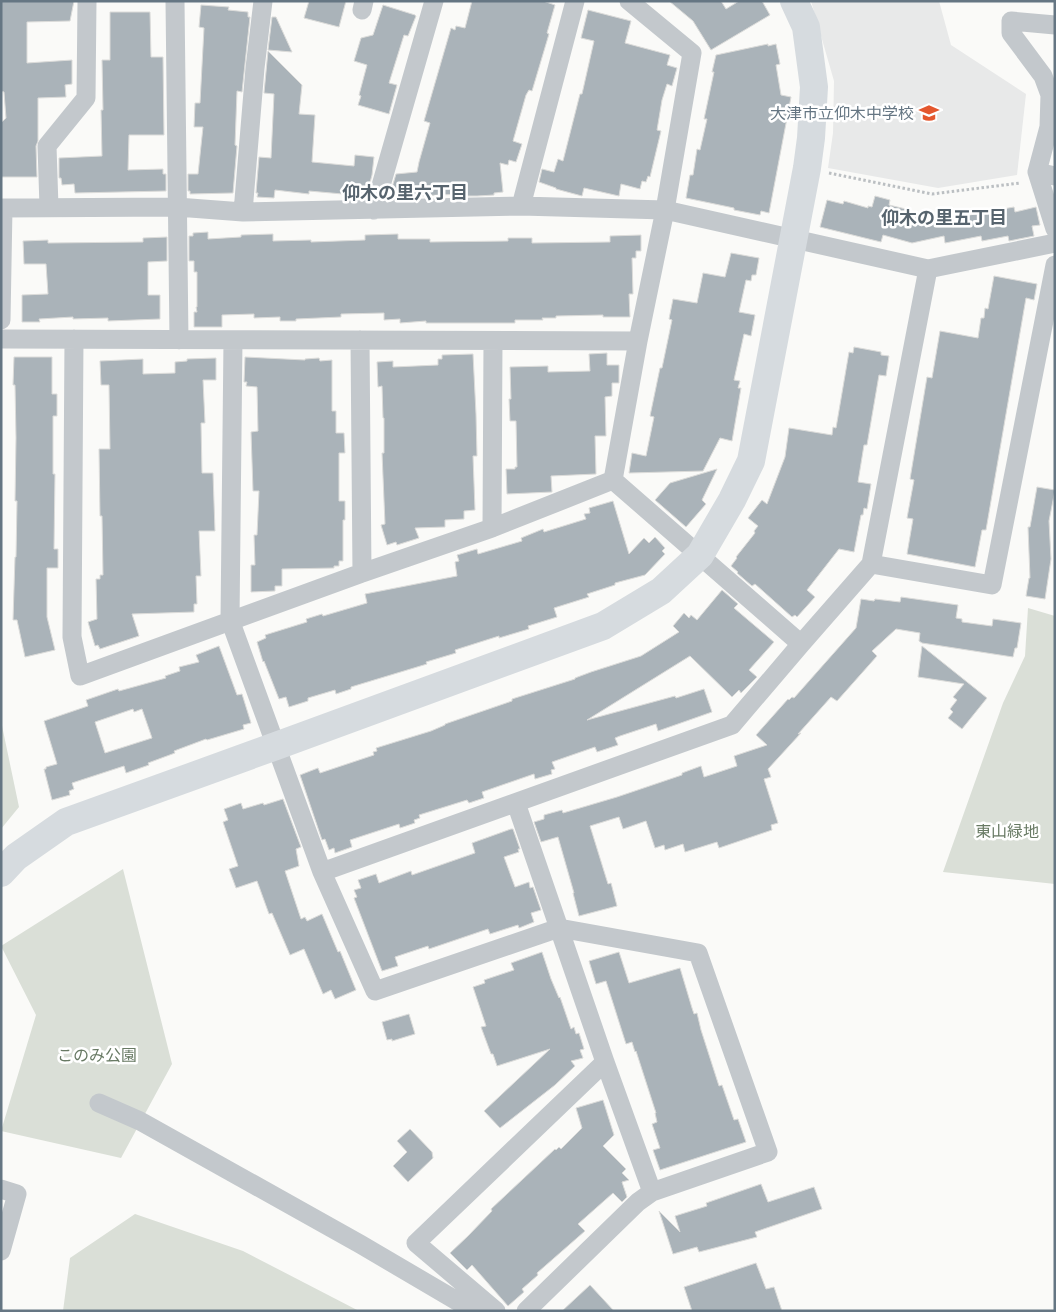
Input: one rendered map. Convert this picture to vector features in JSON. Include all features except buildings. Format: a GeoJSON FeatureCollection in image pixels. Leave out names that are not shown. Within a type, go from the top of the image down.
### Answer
{"type":"FeatureCollection","features":[{"type":"Feature","properties":{"kind":"street"},"geometry":{"type":"LineString","coordinates":[[49,208],[48,146],[86,98],[87,1]]}},
{"type":"Feature","properties":{"kind":"street"},"geometry":{"type":"LineString","coordinates":[[175,1],[179,340]]}},
{"type":"Feature","properties":{"kind":"street"},"geometry":{"type":"LineString","coordinates":[[243,212],[255,68],[263,1]]}},
{"type":"Feature","properties":{"kind":"street"},"geometry":{"type":"LineString","coordinates":[[374,210],[434,1]]}},
{"type":"Feature","properties":{"kind":"street"},"geometry":{"type":"LineString","coordinates":[[521,206],[575,1]]}},
{"type":"Feature","properties":{"kind":"street"},"geometry":{"type":"LineString","coordinates":[[613,480],[692,53],[629,1]]}},
{"type":"Feature","properties":{"kind":"street"},"geometry":{"type":"LineString","coordinates":[[1,873],[16,857],[66,822],[603,626],[661,591],[700,555],[732,500],[751,461],[807,168],[814,87],[806,27],[794,1]]}},
{"type":"Feature","properties":{"kind":"street"},"geometry":{"type":"LineString","coordinates":[[1055,25],[1011,21],[1011,33],[1043,76],[1050,95],[1044,176],[1055,229]]}},
{"type":"Feature","properties":{"kind":"street"},"geometry":{"type":"LineString","coordinates":[[1,320],[3,208],[177,207],[243,212],[521,206],[664,210],[928,269],[1055,244]]}},
{"type":"Feature","properties":{"kind":"street"},"geometry":{"type":"LineString","coordinates":[[871,564],[992,585],[1055,265]]}},
{"type":"Feature","properties":{"kind":"street"},"geometry":{"type":"LineString","coordinates":[[322,872],[732,725],[871,564],[928,269]]}},
{"type":"Feature","properties":{"kind":"street"},"geometry":{"type":"LineString","coordinates":[[1,339],[638,341]]}},
{"type":"Feature","properties":{"kind":"street"},"geometry":{"type":"LineString","coordinates":[[74,339],[72,637],[80,676],[230,620],[492,528],[613,480]]}},
{"type":"Feature","properties":{"kind":"street"},"geometry":{"type":"LineString","coordinates":[[232,340],[230,620],[322,872],[375,991],[559,928],[698,953],[768,1152],[652,1192],[638,1202],[526,1311]]}},
{"type":"Feature","properties":{"kind":"street"},"geometry":{"type":"LineString","coordinates":[[360,340],[362,573]]}},
{"type":"Feature","properties":{"kind":"street"},"geometry":{"type":"LineString","coordinates":[[492,528],[493,341]]}},
{"type":"Feature","properties":{"kind":"street"},"geometry":{"type":"LineString","coordinates":[[613,480],[800,644]]}},
{"type":"Feature","properties":{"kind":"street"},"geometry":{"type":"LineString","coordinates":[[516,803],[652,1192]]}},
{"type":"Feature","properties":{"kind":"street"},"geometry":{"type":"LineString","coordinates":[[496,1311],[416,1243],[605,1062]]}},
{"type":"Feature","properties":{"kind":"street"},"geometry":{"type":"LineString","coordinates":[[99,1102],[140,1121],[360,1244],[474,1311]]}},
{"type":"Feature","properties":{"kind":"street"},"geometry":{"type":"LineString","coordinates":[[1,1189],[16,1194],[1,1251]]}},
{"type":"Feature","properties":{"kind":"path"},"geometry":{"type":"LineString","coordinates":[[807,168],[932,194],[1044,176]]}},
{"type":"Feature","properties":{"kind":"shaded area","name":"大津市立仰木中学校"},"geometry":{"type":"Polygon","coordinates":[[[811,1],[939,1],[951,45],[1026,94],[1017,175],[938,188],[828,168],[833,133],[834,81],[811,1]]]}},
{"type":"Feature","properties":{"kind":"green space","name":"東山緑地"},"geometry":{"type":"Polygon","coordinates":[[[1028,608],[1055,616],[1055,884],[943,872],[1003,703],[1025,656],[1028,608]]]}},
{"type":"Feature","properties":{"kind":"green space"},"geometry":{"type":"Polygon","coordinates":[[[1,721],[19,807],[1,829],[1,721]]]}},
{"type":"Feature","properties":{"kind":"green space","name":"このみ公園"},"geometry":{"type":"Polygon","coordinates":[[[123,869],[172,1064],[121,1158],[1,1131],[36,1015],[1,946],[123,869]]]}},
{"type":"Feature","properties":{"kind":"green space"},"geometry":{"type":"Polygon","coordinates":[[[135,1214],[243,1251],[359,1311],[63,1311],[70,1258],[135,1214]]]}},
{"type":"Feature","properties":{"kind":"place","name":"大津市立仰木中学校"},"geometry":{"type":"Point","coordinates":[929,113]}},
{"type":"Feature","properties":{"kind":"district","name":"仰木の里六丁目"},"geometry":{"type":"Point","coordinates":[405,192]}},
{"type":"Feature","properties":{"kind":"district","name":"仰木の里五丁目"},"geometry":{"type":"Point","coordinates":[944,217]}}]}
